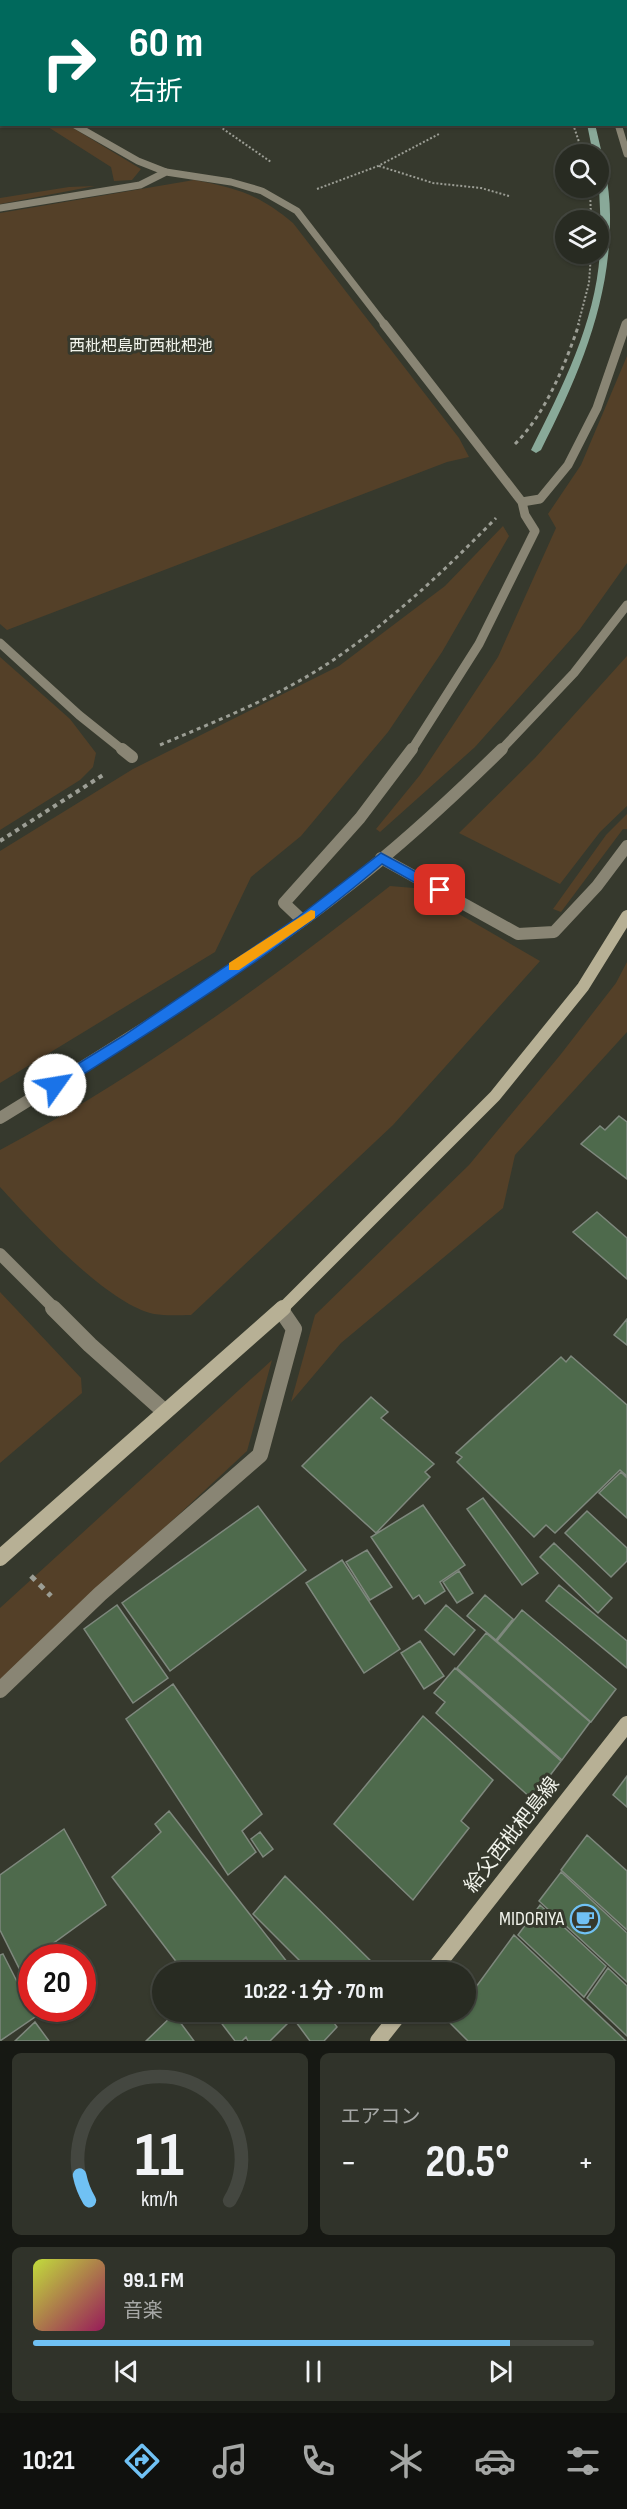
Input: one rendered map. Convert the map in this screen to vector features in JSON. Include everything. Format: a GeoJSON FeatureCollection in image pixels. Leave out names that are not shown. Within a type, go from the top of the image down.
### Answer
{"type":"FeatureCollection","features":[{"type":"Feature","properties":{"kind":"street"},"geometry":{"type":"LineString","coordinates":[[77,126],[138,161],[166,172],[231,182],[262,191],[286,202],[297,211],[522,502],[525,514],[536,531],[505,599],[452,692],[386,786],[359,820],[284,903],[302,920]]}},
{"type":"Feature","properties":{"kind":"street"},"geometry":{"type":"LineString","coordinates":[[619,126],[627,154]]}},
{"type":"Feature","properties":{"kind":"street"},"geometry":{"type":"LineString","coordinates":[[0,208],[140,184],[166,172]]}},
{"type":"Feature","properties":{"kind":"street"},"geometry":{"type":"LineString","coordinates":[[522,502],[540,499],[568,465],[597,408],[627,322]]}},
{"type":"Feature","properties":{"kind":"street"},"geometry":{"type":"LineString","coordinates":[[0,1118],[128,1040],[339,894],[441,807],[546,705],[610,629],[627,605]]}},
{"type":"Feature","properties":{"kind":"street"},"geometry":{"type":"LineString","coordinates":[[0,643],[79,715],[132,757]]}},
{"type":"Feature","properties":{"kind":"street"},"geometry":{"type":"LineString","coordinates":[[381,858],[518,934],[538,935],[554,932],[597,886],[627,846]]}},
{"type":"Feature","properties":{"kind":"street"},"geometry":{"type":"LineString","coordinates":[[4,1555],[164,1411],[281,1310],[495,1096],[583,987],[627,916]]}},
{"type":"Feature","properties":{"kind":"street"},"geometry":{"type":"LineString","coordinates":[[0,1254],[90,1345],[164,1411]]}},
{"type":"Feature","properties":{"kind":"street"},"geometry":{"type":"LineString","coordinates":[[0,1690],[185,1518],[240,1475],[260,1455],[294,1329],[281,1310]]}},
{"type":"Feature","properties":{"kind":"street","name":"給父西枇杷島線"},"geometry":{"type":"LineString","coordinates":[[440,1962],[627,1724]]}},
{"type":"Feature","properties":{"kind":"street"},"geometry":{"type":"LineString","coordinates":[[378,2041],[393,2022]]}},
{"type":"Feature","properties":{"kind":"path"},"geometry":{"type":"LineString","coordinates":[[219,126],[276,165]]}},
{"type":"Feature","properties":{"kind":"path"},"geometry":{"type":"LineString","coordinates":[[574,126],[580,144]]}},
{"type":"Feature","properties":{"kind":"path"},"geometry":{"type":"LineString","coordinates":[[286,202],[378,166],[440,134]]}},
{"type":"Feature","properties":{"kind":"path"},"geometry":{"type":"LineString","coordinates":[[378,166],[433,183],[481,188],[509,196]]}},
{"type":"Feature","properties":{"kind":"path"},"geometry":{"type":"LineString","coordinates":[[552,484],[541,477],[514,444],[522,439],[548,396],[582,315],[591,264]]}},
{"type":"Feature","properties":{"kind":"path"},"geometry":{"type":"LineString","coordinates":[[0,841],[132,757],[261,701],[338,657],[428,587],[494,520],[522,502]]}},
{"type":"Feature","properties":{"kind":"path"},"geometry":{"type":"LineString","coordinates":[[4,1555],[74,1621]]}},
{"type":"Feature","properties":{"kind":"shaded area"},"geometry":{"type":"Polygon","coordinates":[[[47,126],[70,126],[141,169],[132,180],[114,181],[111,167],[47,126]]]}},
{"type":"Feature","properties":{"kind":"shaded area"},"geometry":{"type":"Polygon","coordinates":[[[194,180],[223,186],[259,199],[293,223],[459,438],[469,457],[447,462],[7,630],[0,624],[0,213],[194,180]]]}},
{"type":"Feature","properties":{"kind":"shaded area"},"geometry":{"type":"Polygon","coordinates":[[[95,186],[0,204],[0,198],[69,187],[95,186]]]}},
{"type":"Feature","properties":{"kind":"shaded area"},"geometry":{"type":"Polygon","coordinates":[[[627,356],[627,563],[580,629],[475,747],[380,832],[376,829],[420,775],[498,657],[556,528],[548,514],[581,465],[627,356]]]}},
{"type":"Feature","properties":{"kind":"shaded area"},"geometry":{"type":"Polygon","coordinates":[[[503,526],[509,536],[442,652],[388,732],[301,836],[251,877],[215,952],[0,1083],[0,851],[133,769],[339,666],[445,586],[503,526]]]}},
{"type":"Feature","properties":{"kind":"shaded area"},"geometry":{"type":"Polygon","coordinates":[[[627,656],[627,806],[600,832],[560,884],[459,833],[535,758],[627,656]]]}},
{"type":"Feature","properties":{"kind":"shaded area"},"geometry":{"type":"Polygon","coordinates":[[[0,657],[70,719],[96,753],[93,767],[80,780],[0,830],[0,657]]]}},
{"type":"Feature","properties":{"kind":"shaded area"},"geometry":{"type":"Polygon","coordinates":[[[627,814],[627,829],[623,829],[561,912],[553,909],[606,835],[627,814]]]}},
{"type":"Feature","properties":{"kind":"shaded area"},"geometry":{"type":"Polygon","coordinates":[[[390,886],[414,888],[540,961],[393,1125],[191,1315],[154,1314],[135,1307],[115,1295],[72,1260],[31,1221],[0,1187],[0,1150],[102,1091],[201,1027],[297,958],[390,886]]]}},
{"type":"Feature","properties":{"kind":"shaded area"},"geometry":{"type":"Polygon","coordinates":[[[627,962],[627,1032],[515,1155],[503,1208],[341,1343],[291,1402],[315,1315],[469,1165],[561,1054],[616,983],[627,962]]]}},
{"type":"Feature","properties":{"kind":"shaded area"},"geometry":{"type":"Polygon","coordinates":[[[0,1292],[81,1378],[82,1393],[0,1463],[0,1292]]]}},
{"type":"Feature","properties":{"kind":"shaded area"},"geometry":{"type":"Polygon","coordinates":[[[272,1360],[247,1451],[0,1681],[0,1608],[272,1360]]]}},
{"type":"Feature","properties":{"kind":"building"},"geometry":{"type":"Polygon","coordinates":[[[619,1116],[627,1122],[627,1179],[581,1144],[600,1126],[605,1130],[619,1116]]]}},
{"type":"Feature","properties":{"kind":"building"},"geometry":{"type":"Polygon","coordinates":[[[597,1212],[627,1238],[627,1279],[573,1232],[597,1212]]]}},
{"type":"Feature","properties":{"kind":"building"},"geometry":{"type":"Polygon","coordinates":[[[627,1319],[627,1345],[614,1335],[627,1319]]]}},
{"type":"Feature","properties":{"kind":"building"},"geometry":{"type":"Polygon","coordinates":[[[571,1356],[627,1405],[627,1476],[620,1470],[555,1533],[546,1525],[534,1537],[457,1462],[462,1457],[456,1453],[561,1357],[566,1362],[571,1356]]]}},
{"type":"Feature","properties":{"kind":"building"},"geometry":{"type":"Polygon","coordinates":[[[371,1397],[388,1412],[381,1418],[434,1464],[425,1472],[430,1477],[376,1533],[302,1466],[371,1397]]]}},
{"type":"Feature","properties":{"kind":"building"},"geometry":{"type":"Polygon","coordinates":[[[621,1472],[627,1478],[627,1518],[599,1493],[621,1472]]]}},
{"type":"Feature","properties":{"kind":"building"},"geometry":{"type":"Polygon","coordinates":[[[483,1498],[538,1573],[522,1585],[467,1509],[483,1498]]]}},
{"type":"Feature","properties":{"kind":"building"},"geometry":{"type":"Polygon","coordinates":[[[423,1505],[465,1565],[440,1582],[445,1591],[425,1604],[419,1595],[413,1599],[371,1537],[423,1505]]]}},
{"type":"Feature","properties":{"kind":"building"},"geometry":{"type":"Polygon","coordinates":[[[258,1506],[306,1570],[170,1671],[122,1603],[258,1506]]]}},
{"type":"Feature","properties":{"kind":"building"},"geometry":{"type":"Polygon","coordinates":[[[587,1511],[627,1548],[627,1561],[611,1577],[565,1533],[587,1511]]]}},
{"type":"Feature","properties":{"kind":"building"},"geometry":{"type":"Polygon","coordinates":[[[554,1543],[612,1598],[598,1613],[540,1557],[554,1543]]]}},
{"type":"Feature","properties":{"kind":"building"},"geometry":{"type":"Polygon","coordinates":[[[367,1550],[392,1587],[370,1600],[346,1562],[367,1550]]]}},
{"type":"Feature","properties":{"kind":"building"},"geometry":{"type":"Polygon","coordinates":[[[342,1560],[400,1649],[364,1673],[306,1583],[342,1560]]]}},
{"type":"Feature","properties":{"kind":"building"},"geometry":{"type":"Polygon","coordinates":[[[459,1571],[473,1593],[457,1603],[443,1582],[459,1571]]]}},
{"type":"Feature","properties":{"kind":"building"},"geometry":{"type":"Polygon","coordinates":[[[559,1585],[627,1641],[627,1668],[546,1601],[559,1585]]]}},
{"type":"Feature","properties":{"kind":"building"},"geometry":{"type":"Polygon","coordinates":[[[485,1595],[513,1619],[496,1640],[467,1616],[485,1595]]]}},
{"type":"Feature","properties":{"kind":"building"},"geometry":{"type":"Polygon","coordinates":[[[117,1605],[168,1678],[133,1703],[84,1629],[117,1605]]]}},
{"type":"Feature","properties":{"kind":"building"},"geometry":{"type":"Polygon","coordinates":[[[446,1605],[475,1630],[454,1655],[425,1630],[446,1605]]]}},
{"type":"Feature","properties":{"kind":"building"},"geometry":{"type":"Polygon","coordinates":[[[522,1610],[616,1689],[591,1722],[497,1641],[522,1610]]]}},
{"type":"Feature","properties":{"kind":"building"},"geometry":{"type":"Polygon","coordinates":[[[486,1633],[590,1722],[562,1760],[457,1668],[486,1633]]]}},
{"type":"Feature","properties":{"kind":"building"},"geometry":{"type":"Polygon","coordinates":[[[420,1641],[444,1676],[424,1689],[401,1653],[420,1641]]]}},
{"type":"Feature","properties":{"kind":"building"},"geometry":{"type":"Polygon","coordinates":[[[455,1668],[561,1761],[532,1799],[436,1713],[445,1702],[434,1693],[455,1668]]]}},
{"type":"Feature","properties":{"kind":"building"},"geometry":{"type":"Polygon","coordinates":[[[173,1684],[262,1814],[242,1831],[256,1852],[228,1875],[126,1719],[173,1684]]]}},
{"type":"Feature","properties":{"kind":"building"},"geometry":{"type":"Polygon","coordinates":[[[423,1716],[493,1780],[461,1821],[469,1828],[413,1900],[334,1824],[423,1716]]]}},
{"type":"Feature","properties":{"kind":"building"},"geometry":{"type":"Polygon","coordinates":[[[627,1776],[627,1807],[613,1795],[627,1776]]]}},
{"type":"Feature","properties":{"kind":"building"},"geometry":{"type":"Polygon","coordinates":[[[169,1811],[287,1962],[176,1962],[112,1877],[161,1832],[155,1824],[169,1811]]]}},
{"type":"Feature","properties":{"kind":"building"},"geometry":{"type":"Polygon","coordinates":[[[64,1829],[106,1905],[52,1944],[18,1944],[18,1966],[0,1930],[0,1875],[64,1829]]]}},
{"type":"Feature","properties":{"kind":"building"},"geometry":{"type":"Polygon","coordinates":[[[260,1832],[273,1849],[263,1857],[251,1839],[260,1832]]]}},
{"type":"Feature","properties":{"kind":"building"},"geometry":{"type":"Polygon","coordinates":[[[587,1835],[627,1871],[627,1930],[561,1870],[587,1835]]]}},
{"type":"Feature","properties":{"kind":"building"},"geometry":{"type":"Polygon","coordinates":[[[561,1872],[627,1933],[627,1982],[539,1901],[561,1872]]]}},
{"type":"Feature","properties":{"kind":"building"},"geometry":{"type":"Polygon","coordinates":[[[285,1876],[372,1962],[301,1962],[253,1914],[285,1876]]]}},
{"type":"Feature","properties":{"kind":"building"},"geometry":{"type":"Polygon","coordinates":[[[540,1905],[606,1966],[584,1997],[518,1935],[540,1905]]]}},
{"type":"Feature","properties":{"kind":"building"},"geometry":{"type":"Polygon","coordinates":[[[514,1935],[626,2041],[468,2041],[450,2023],[476,2022],[476,1987],[514,1935]]]}},
{"type":"Feature","properties":{"kind":"building"},"geometry":{"type":"Polygon","coordinates":[[[3,1954],[18,1984],[18,2022],[28,2022],[0,2041],[0,1955],[3,1954]]]}},
{"type":"Feature","properties":{"kind":"building"},"geometry":{"type":"Polygon","coordinates":[[[608,1968],[627,1986],[627,2036],[587,1998],[608,1968]]]}},
{"type":"Feature","properties":{"kind":"building"},"geometry":{"type":"Polygon","coordinates":[[[35,2022],[49,2041],[15,2041],[35,2022]]]}},
{"type":"Feature","properties":{"kind":"building"},"geometry":{"type":"Polygon","coordinates":[[[166,2022],[180,2022],[194,2041],[146,2041],[166,2022]]]}},
{"type":"Feature","properties":{"kind":"building"},"geometry":{"type":"Polygon","coordinates":[[[221,2022],[289,2022],[270,2041],[248,2041],[246,2037],[242,2041],[235,2041],[221,2022]]]}},
{"type":"Feature","properties":{"kind":"building"},"geometry":{"type":"Polygon","coordinates":[[[296,2022],[333,2022],[337,2027],[324,2041],[310,2041],[296,2022]]]}},
{"type":"Feature","properties":{"kind":"waterway"},"geometry":{"type":"LineString","coordinates":[[536,450],[574,370],[589,331],[599,293],[605,253],[605,213],[601,170],[591,126]]}},
{"type":"Feature","properties":{"kind":"slow traffic"},"geometry":{"type":"LineString","coordinates":[[234,967],[311,914]]}},
{"type":"Feature","properties":{"kind":"place","name":"MIDORIYA"},"geometry":{"type":"Point","coordinates":[585,1919]}},
{"type":"Feature","properties":{"kind":"district","name":"西枇杷島町西枇杷池"},"geometry":{"type":"Point","coordinates":[141,346]}},
{"type":"Feature","properties":{"kind":"route"},"geometry":{"type":"LineString","coordinates":[[55,1085],[128,1040],[302,920],[339,894],[381,858],[440,890]]}}]}
